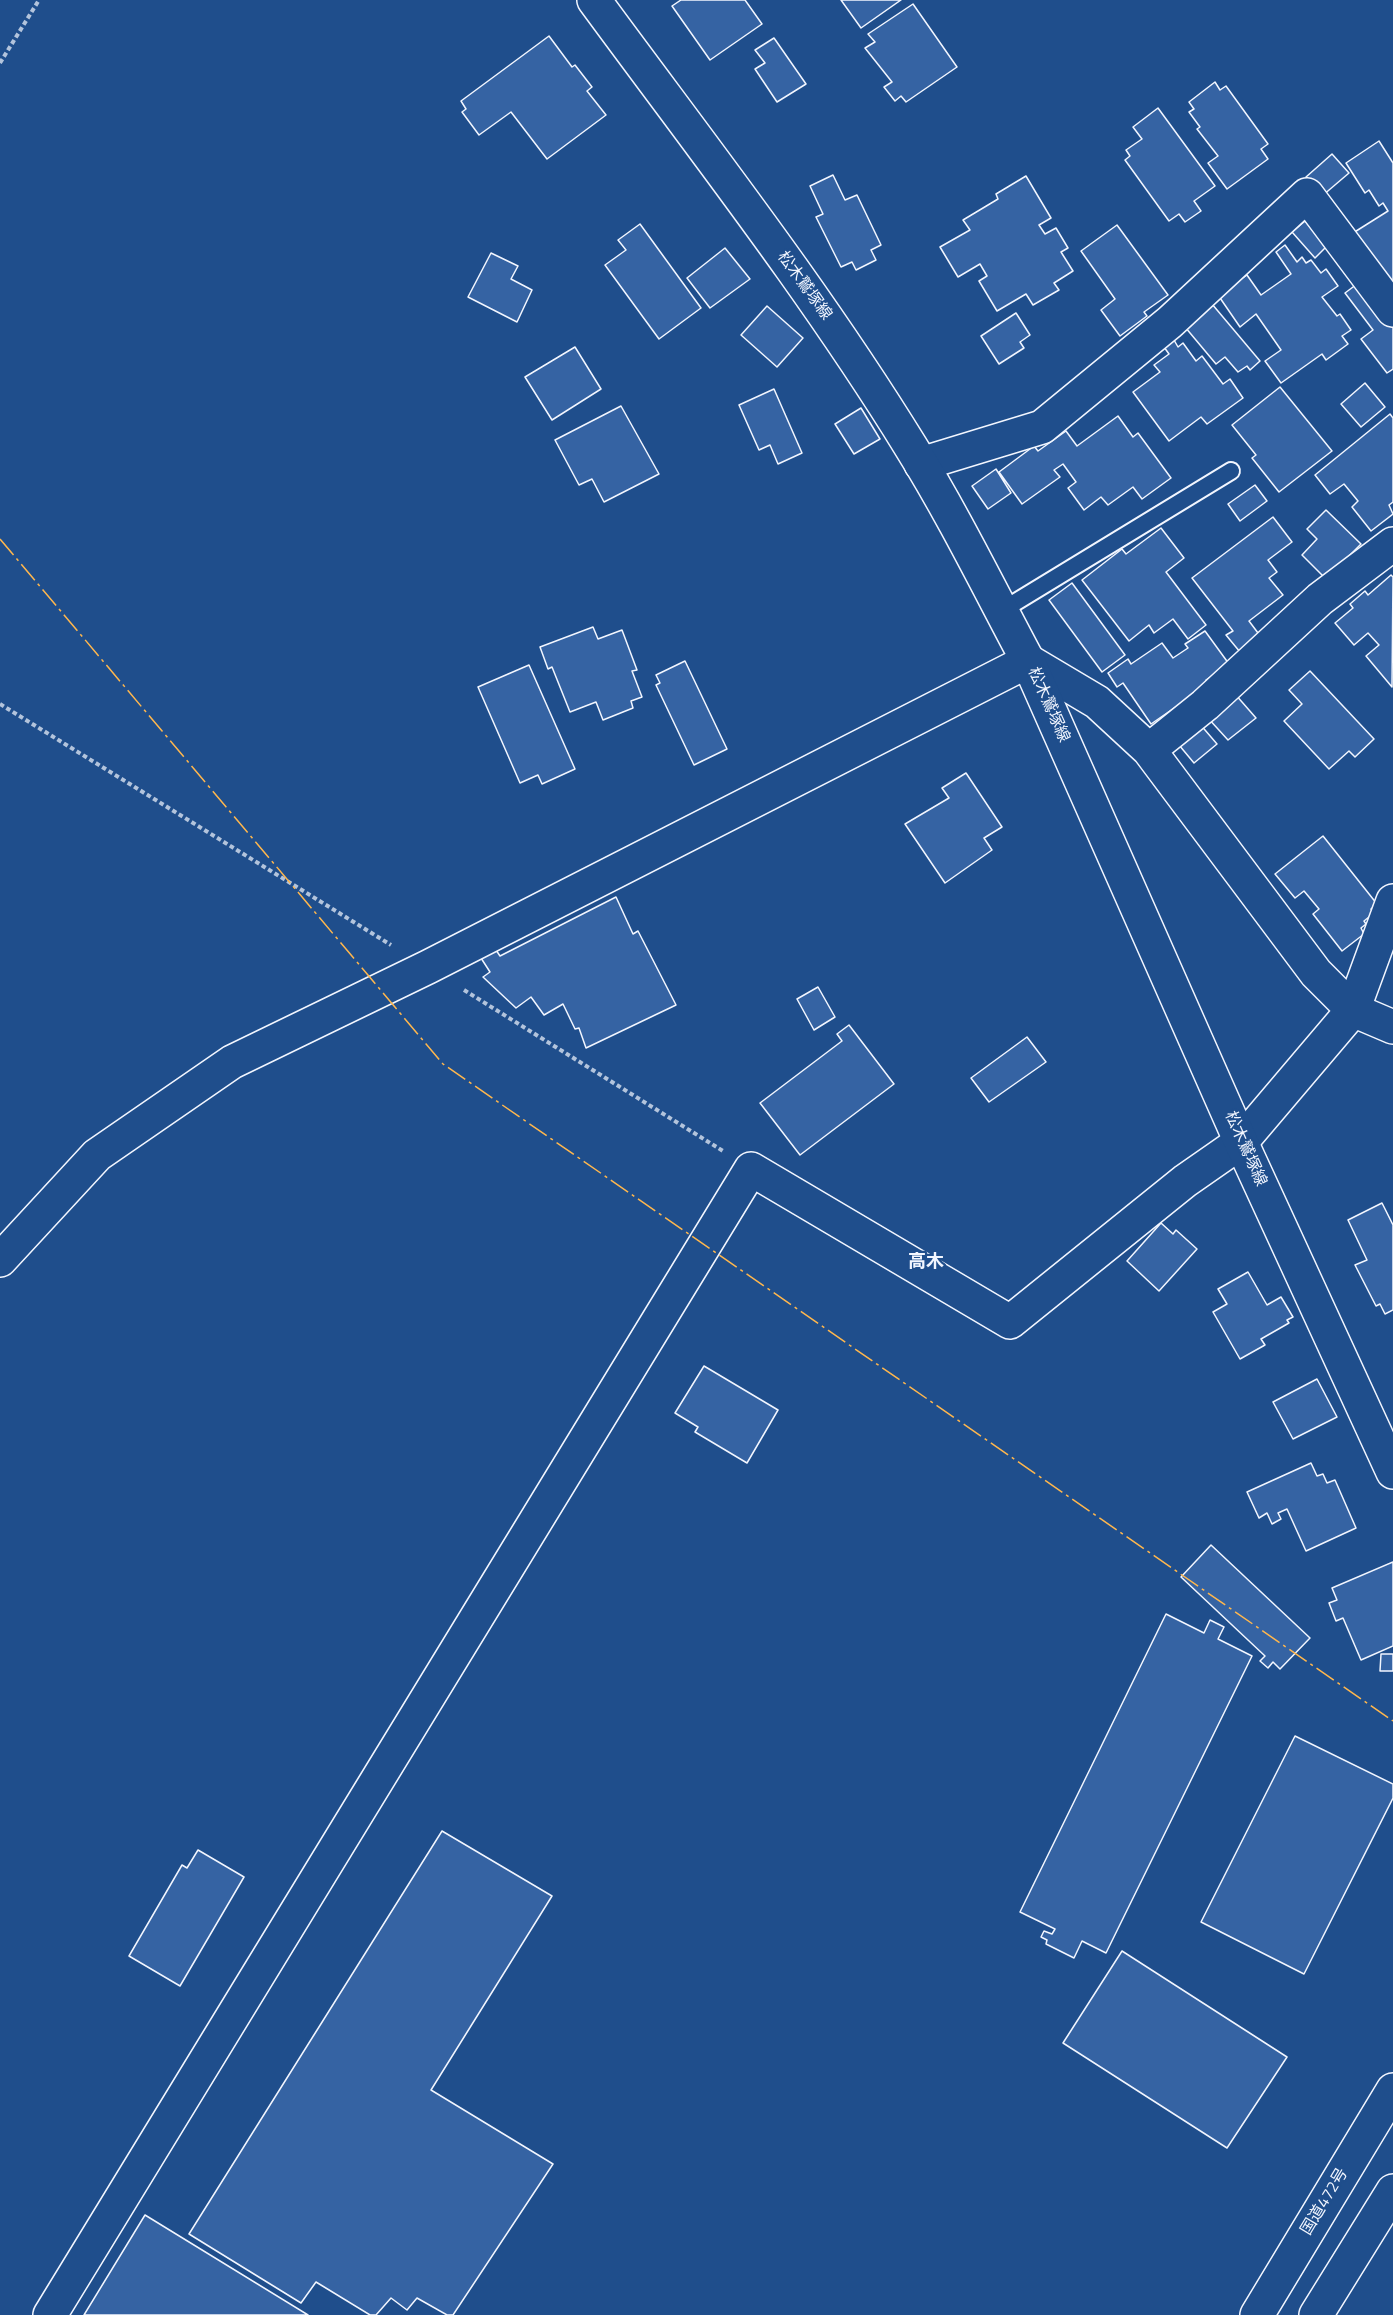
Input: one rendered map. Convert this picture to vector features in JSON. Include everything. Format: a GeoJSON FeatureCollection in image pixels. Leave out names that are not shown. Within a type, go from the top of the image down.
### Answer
{"type":"FeatureCollection","features":[{"type":"Feature","properties":{"kind":"main road","name":"松木鷲塚線"},"geometry":{"type":"LineString","coordinates":[[594,0],[823,311],[921,464],[1001,611],[1028,661],[1241,1142],[1393,1472]]}},
{"type":"Feature","properties":{"kind":"main road"},"geometry":{"type":"LineString","coordinates":[[921,464],[1042,427],[1170,322],[1307,195],[1393,310]]}},
{"type":"Feature","properties":{"kind":"main road"},"geometry":{"type":"LineString","coordinates":[[1149,750],[1205,705],[1320,599],[1393,544]]}},
{"type":"Feature","properties":{"kind":"main road"},"geometry":{"type":"LineString","coordinates":[[0,1260],[97,1155],[222,1068],[428,967],[1028,661],[1098,702],[1149,750],[1316,973],[1353,1010],[1393,1026]]}},
{"type":"Feature","properties":{"kind":"main road"},"geometry":{"type":"LineString","coordinates":[[50,2315],[751,1168],[1010,1322],[1185,1181],[1241,1142],[1353,1010],[1393,901]]}},
{"type":"Feature","properties":{"kind":"main road","name":"国道472号"},"geometry":{"type":"LineString","coordinates":[[1257,2315],[1393,2090]]}},
{"type":"Feature","properties":{"kind":"main road"},"geometry":{"type":"LineString","coordinates":[[1316,2315],[1393,2191]]}},
{"type":"Feature","properties":{"kind":"lane"},"geometry":{"type":"LineString","coordinates":[[1001,611],[1231,471]]}},
{"type":"Feature","properties":{"kind":"path"},"geometry":{"type":"LineString","coordinates":[[0,63],[39,0]]}},
{"type":"Feature","properties":{"kind":"path"},"geometry":{"type":"LineString","coordinates":[[0,704],[751,1168]]}},
{"type":"Feature","properties":{"kind":"building"},"geometry":{"type":"Polygon","coordinates":[[[681,0],[745,0],[762,24],[710,60],[672,6],[681,0]]]}},
{"type":"Feature","properties":{"kind":"building"},"geometry":{"type":"Polygon","coordinates":[[[841,0],[901,0],[861,28],[841,0]]]}},
{"type":"Feature","properties":{"kind":"building"},"geometry":{"type":"Polygon","coordinates":[[[913,4],[957,67],[906,102],[901,96],[895,101],[884,87],[892,82],[865,48],[875,42],[868,34],[913,4]]]}},
{"type":"Feature","properties":{"kind":"building"},"geometry":{"type":"Polygon","coordinates":[[[549,36],[572,67],[575,65],[592,87],[587,91],[606,115],[547,159],[511,112],[479,135],[462,112],[466,109],[461,101],[549,36]]]}},
{"type":"Feature","properties":{"kind":"building"},"geometry":{"type":"Polygon","coordinates":[[[774,38],[806,84],[777,102],[755,69],[765,63],[755,50],[774,38]]]}},
{"type":"Feature","properties":{"kind":"building"},"geometry":{"type":"Polygon","coordinates":[[[1215,82],[1220,90],[1226,86],[1268,144],[1261,149],[1268,159],[1227,189],[1208,163],[1218,156],[1197,129],[1200,127],[1189,112],[1194,109],[1189,102],[1215,82]]]}},
{"type":"Feature","properties":{"kind":"building"},"geometry":{"type":"Polygon","coordinates":[[[1158,108],[1215,186],[1194,201],[1201,211],[1185,222],[1179,214],[1169,221],[1125,160],[1130,156],[1126,150],[1142,139],[1133,127],[1158,108]]]}},
{"type":"Feature","properties":{"kind":"building"},"geometry":{"type":"Polygon","coordinates":[[[1379,141],[1393,163],[1393,294],[1353,233],[1388,211],[1383,203],[1379,206],[1369,190],[1365,193],[1346,163],[1379,141]]]}},
{"type":"Feature","properties":{"kind":"building"},"geometry":{"type":"Polygon","coordinates":[[[1332,154],[1349,173],[1322,196],[1306,177],[1332,154]]]}},
{"type":"Feature","properties":{"kind":"building"},"geometry":{"type":"Polygon","coordinates":[[[833,175],[845,200],[857,195],[881,245],[871,250],[876,260],[856,270],[852,262],[841,267],[816,217],[823,214],[810,186],[833,175]]]}},
{"type":"Feature","properties":{"kind":"building"},"geometry":{"type":"Polygon","coordinates":[[[1026,176],[1051,218],[1039,225],[1045,234],[1056,228],[1068,248],[1061,252],[1073,271],[1054,283],[1059,290],[1033,305],[1026,294],[997,311],[979,281],[987,276],[980,264],[958,277],[940,247],[970,230],[963,220],[998,199],[996,194],[1026,176]]]}},
{"type":"Feature","properties":{"kind":"building"},"geometry":{"type":"Polygon","coordinates":[[[1305,221],[1327,246],[1315,258],[1292,232],[1305,221]]]}},
{"type":"Feature","properties":{"kind":"building"},"geometry":{"type":"Polygon","coordinates":[[[640,224],[701,308],[659,339],[605,265],[626,250],[618,240],[640,224]]]}},
{"type":"Feature","properties":{"kind":"building"},"geometry":{"type":"Polygon","coordinates":[[[1117,225],[1168,295],[1144,312],[1147,316],[1120,336],[1101,310],[1115,299],[1081,251],[1117,225]]]}},
{"type":"Feature","properties":{"kind":"building"},"geometry":{"type":"Polygon","coordinates":[[[1285,245],[1297,262],[1302,257],[1306,263],[1311,260],[1321,273],[1326,269],[1338,286],[1322,297],[1337,316],[1340,314],[1351,330],[1342,336],[1348,344],[1326,360],[1322,354],[1281,383],[1265,361],[1281,350],[1256,314],[1240,327],[1218,295],[1247,275],[1261,295],[1291,274],[1276,252],[1285,245]]]}},
{"type":"Feature","properties":{"kind":"building"},"geometry":{"type":"Polygon","coordinates":[[[725,248],[750,279],[710,308],[687,278],[725,248]]]}},
{"type":"Feature","properties":{"kind":"building"},"geometry":{"type":"Polygon","coordinates":[[[491,253],[518,266],[511,279],[532,290],[517,322],[468,297],[491,253]]]}},
{"type":"Feature","properties":{"kind":"building"},"geometry":{"type":"Polygon","coordinates":[[[1361,281],[1393,323],[1393,369],[1387,373],[1361,339],[1373,330],[1345,293],[1361,281]]]}},
{"type":"Feature","properties":{"kind":"building"},"geometry":{"type":"Polygon","coordinates":[[[1212,304],[1260,361],[1250,370],[1247,366],[1238,372],[1225,357],[1216,364],[1185,327],[1212,304]]]}},
{"type":"Feature","properties":{"kind":"building"},"geometry":{"type":"Polygon","coordinates":[[[767,306],[803,338],[777,367],[741,335],[767,306]]]}},
{"type":"Feature","properties":{"kind":"building"},"geometry":{"type":"Polygon","coordinates":[[[1016,313],[1030,335],[1020,342],[1024,348],[999,364],[981,336],[1016,313]]]}},
{"type":"Feature","properties":{"kind":"building"},"geometry":{"type":"Polygon","coordinates":[[[1174,340],[1178,347],[1183,343],[1196,361],[1202,356],[1223,384],[1230,379],[1243,398],[1207,424],[1201,417],[1169,441],[1133,392],[1160,372],[1154,365],[1169,354],[1164,347],[1174,340]]]}},
{"type":"Feature","properties":{"kind":"building"},"geometry":{"type":"Polygon","coordinates":[[[575,347],[601,389],[552,420],[525,377],[575,347]]]}},
{"type":"Feature","properties":{"kind":"building"},"geometry":{"type":"Polygon","coordinates":[[[1365,383],[1385,407],[1361,427],[1341,404],[1365,383]]]}},
{"type":"Feature","properties":{"kind":"building"},"geometry":{"type":"Polygon","coordinates":[[[1280,387],[1332,451],[1279,492],[1252,458],[1256,455],[1232,425],[1280,387]]]}},
{"type":"Feature","properties":{"kind":"building"},"geometry":{"type":"Polygon","coordinates":[[[774,389],[802,453],[778,464],[770,445],[759,450],[739,405],[774,389]]]}},
{"type":"Feature","properties":{"kind":"building"},"geometry":{"type":"Polygon","coordinates":[[[621,406],[659,474],[604,502],[592,479],[579,485],[555,440],[621,406]]]}},
{"type":"Feature","properties":{"kind":"building"},"geometry":{"type":"Polygon","coordinates":[[[861,408],[880,439],[854,454],[835,424],[861,408]]]}},
{"type":"Feature","properties":{"kind":"building"},"geometry":{"type":"Polygon","coordinates":[[[1390,414],[1393,418],[1393,502],[1389,505],[1393,514],[1371,531],[1352,507],[1358,501],[1344,484],[1330,494],[1315,475],[1390,414]]]}},
{"type":"Feature","properties":{"kind":"building"},"geometry":{"type":"Polygon","coordinates":[[[1118,416],[1133,437],[1138,433],[1171,478],[1142,499],[1133,487],[1108,505],[1101,497],[1084,510],[1068,488],[1076,482],[1063,464],[1054,470],[1060,477],[1022,504],[999,472],[1034,446],[1038,451],[1066,431],[1077,446],[1118,416]]]}},
{"type":"Feature","properties":{"kind":"building"},"geometry":{"type":"Polygon","coordinates":[[[996,469],[1011,493],[988,509],[972,486],[996,469]]]}},
{"type":"Feature","properties":{"kind":"building"},"geometry":{"type":"Polygon","coordinates":[[[1255,485],[1267,501],[1240,521],[1228,504],[1255,485]]]}},
{"type":"Feature","properties":{"kind":"building"},"geometry":{"type":"Polygon","coordinates":[[[1326,510],[1361,544],[1326,579],[1302,555],[1317,539],[1307,529],[1326,510]]]}},
{"type":"Feature","properties":{"kind":"building"},"geometry":{"type":"Polygon","coordinates":[[[1273,517],[1292,542],[1268,560],[1277,572],[1269,578],[1283,595],[1249,621],[1261,637],[1240,652],[1226,635],[1233,631],[1192,578],[1273,517]]]}},
{"type":"Feature","properties":{"kind":"building"},"geometry":{"type":"Polygon","coordinates":[[[1161,528],[1184,558],[1166,572],[1206,625],[1188,639],[1173,619],[1154,633],[1149,625],[1129,641],[1082,580],[1122,549],[1126,554],[1161,528]]]}},
{"type":"Feature","properties":{"kind":"building"},"geometry":{"type":"Polygon","coordinates":[[[1391,575],[1393,577],[1392,687],[1366,656],[1379,645],[1368,633],[1354,645],[1335,623],[1353,608],[1350,604],[1365,591],[1368,595],[1391,575]]]}},
{"type":"Feature","properties":{"kind":"building"},"geometry":{"type":"Polygon","coordinates":[[[1072,583],[1125,655],[1102,672],[1049,600],[1072,583]]]}},
{"type":"Feature","properties":{"kind":"building"},"geometry":{"type":"Polygon","coordinates":[[[593,627],[598,639],[622,630],[637,670],[632,671],[642,697],[631,701],[633,708],[603,720],[596,702],[570,712],[552,667],[548,669],[540,647],[593,627]]]}},
{"type":"Feature","properties":{"kind":"building"},"geometry":{"type":"Polygon","coordinates":[[[1205,631],[1229,664],[1206,680],[1209,684],[1151,724],[1123,683],[1117,687],[1108,673],[1128,659],[1131,664],[1162,643],[1173,658],[1188,648],[1185,644],[1205,631]]]}},
{"type":"Feature","properties":{"kind":"building"},"geometry":{"type":"Polygon","coordinates":[[[685,661],[727,749],[694,765],[656,685],[660,683],[656,675],[685,661]]]}},
{"type":"Feature","properties":{"kind":"building"},"geometry":{"type":"Polygon","coordinates":[[[529,665],[575,769],[542,784],[538,775],[520,783],[478,687],[529,665]]]}},
{"type":"Feature","properties":{"kind":"building"},"geometry":{"type":"Polygon","coordinates":[[[1310,671],[1374,739],[1355,757],[1349,751],[1329,769],[1284,721],[1302,704],[1289,690],[1310,671]]]}},
{"type":"Feature","properties":{"kind":"building"},"geometry":{"type":"Polygon","coordinates":[[[1235,694],[1256,718],[1228,740],[1207,717],[1235,694]]]}},
{"type":"Feature","properties":{"kind":"building"},"geometry":{"type":"Polygon","coordinates":[[[1199,723],[1217,744],[1194,763],[1179,745],[1199,723]]]}},
{"type":"Feature","properties":{"kind":"building"},"geometry":{"type":"Polygon","coordinates":[[[966,773],[1002,827],[984,838],[992,850],[945,883],[905,824],[949,798],[942,788],[966,773]]]}},
{"type":"Feature","properties":{"kind":"building"},"geometry":{"type":"Polygon","coordinates":[[[1323,836],[1377,904],[1371,909],[1374,913],[1364,921],[1366,924],[1361,928],[1364,934],[1342,951],[1313,914],[1319,909],[1304,891],[1295,898],[1275,874],[1323,836]]]}},
{"type":"Feature","properties":{"kind":"building"},"geometry":{"type":"Polygon","coordinates":[[[616,897],[633,934],[638,931],[676,1005],[586,1048],[579,1028],[575,1029],[563,1004],[544,1015],[531,997],[516,1008],[483,977],[490,972],[481,958],[496,950],[500,956],[616,897]]]}},
{"type":"Feature","properties":{"kind":"building"},"geometry":{"type":"Polygon","coordinates":[[[818,987],[835,1017],[814,1030],[797,999],[818,987]]]}},
{"type":"Feature","properties":{"kind":"building"},"geometry":{"type":"Polygon","coordinates":[[[849,1025],[894,1084],[800,1155],[760,1103],[842,1041],[837,1034],[849,1025]]]}},
{"type":"Feature","properties":{"kind":"building"},"geometry":{"type":"Polygon","coordinates":[[[1027,1037],[1046,1062],[989,1102],[971,1078],[1027,1037]]]}},
{"type":"Feature","properties":{"kind":"building"},"geometry":{"type":"Polygon","coordinates":[[[1382,1203],[1393,1225],[1393,1310],[1385,1314],[1380,1304],[1376,1306],[1355,1265],[1367,1260],[1348,1220],[1382,1203]]]}},
{"type":"Feature","properties":{"kind":"building"},"geometry":{"type":"Polygon","coordinates":[[[1161,1223],[1173,1234],[1176,1230],[1197,1249],[1159,1291],[1127,1261],[1161,1223]]]}},
{"type":"Feature","properties":{"kind":"building"},"geometry":{"type":"Polygon","coordinates":[[[1248,1272],[1267,1305],[1281,1297],[1293,1317],[1287,1320],[1289,1323],[1261,1339],[1265,1345],[1240,1359],[1213,1312],[1227,1304],[1218,1289],[1248,1272]]]}},
{"type":"Feature","properties":{"kind":"building"},"geometry":{"type":"Polygon","coordinates":[[[704,1366],[778,1410],[747,1463],[695,1432],[698,1427],[675,1413],[704,1366]]]}},
{"type":"Feature","properties":{"kind":"building"},"geometry":{"type":"Polygon","coordinates":[[[1317,1379],[1337,1417],[1293,1439],[1273,1402],[1317,1379]]]}},
{"type":"Feature","properties":{"kind":"building"},"geometry":{"type":"Polygon","coordinates":[[[1311,1463],[1317,1476],[1323,1474],[1327,1483],[1335,1480],[1356,1528],[1306,1551],[1287,1509],[1278,1513],[1281,1519],[1272,1524],[1267,1513],[1259,1518],[1247,1492],[1311,1463]]]}},
{"type":"Feature","properties":{"kind":"building"},"geometry":{"type":"Polygon","coordinates":[[[1211,1545],[1310,1638],[1280,1669],[1273,1662],[1268,1668],[1260,1661],[1265,1656],[1181,1577],[1211,1545]]]}},
{"type":"Feature","properties":{"kind":"building"},"geometry":{"type":"Polygon","coordinates":[[[1393,1562],[1393,1646],[1361,1660],[1343,1618],[1336,1621],[1329,1603],[1337,1600],[1332,1588],[1393,1562]]]}},
{"type":"Feature","properties":{"kind":"building"},"geometry":{"type":"Polygon","coordinates":[[[1166,1614],[1204,1633],[1210,1620],[1224,1627],[1218,1639],[1252,1656],[1106,1953],[1082,1941],[1074,1958],[1046,1944],[1047,1940],[1041,1937],[1044,1931],[1052,1934],[1055,1929],[1020,1912],[1166,1614]]]}},
{"type":"Feature","properties":{"kind":"building"},"geometry":{"type":"Polygon","coordinates":[[[1381,1654],[1393,1654],[1393,1671],[1380,1671],[1381,1654]]]}},
{"type":"Feature","properties":{"kind":"building"},"geometry":{"type":"Polygon","coordinates":[[[1295,1736],[1393,1784],[1393,1798],[1304,1974],[1201,1922],[1295,1736]]]}},
{"type":"Feature","properties":{"kind":"building"},"geometry":{"type":"Polygon","coordinates":[[[442,1831],[552,1896],[431,2090],[553,2164],[453,2315],[447,2315],[417,2298],[407,2310],[391,2298],[376,2315],[370,2315],[316,2282],[301,2303],[189,2234],[442,1831]]]}},
{"type":"Feature","properties":{"kind":"building"},"geometry":{"type":"Polygon","coordinates":[[[198,1850],[244,1877],[180,1986],[129,1956],[182,1865],[187,1868],[198,1850]]]}},
{"type":"Feature","properties":{"kind":"building"},"geometry":{"type":"Polygon","coordinates":[[[1122,1951],[1287,2057],[1227,2148],[1063,2043],[1122,1951]]]}},
{"type":"Feature","properties":{"kind":"building"},"geometry":{"type":"Polygon","coordinates":[[[145,2215],[308,2315],[84,2315],[145,2215]]]}},
{"type":"Feature","properties":{"kind":"power"},"geometry":{"type":"LineString","coordinates":[[0,539],[443,1064],[1393,1721]]}},
{"type":"Feature","properties":{"kind":"district","name":"高木"},"geometry":{"type":"Point","coordinates":[926,1263]}}]}
